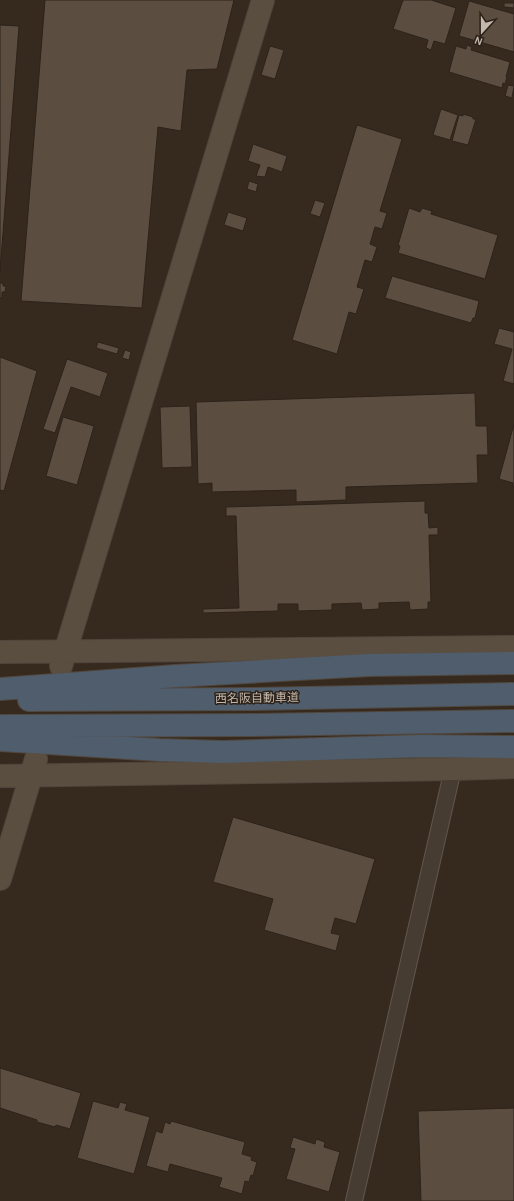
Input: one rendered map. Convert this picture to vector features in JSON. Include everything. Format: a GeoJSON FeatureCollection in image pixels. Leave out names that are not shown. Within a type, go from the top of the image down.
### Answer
{"type":"FeatureCollection","features":[{"type":"Feature","properties":{"kind":"highway"},"geometry":{"type":"LineString","coordinates":[[0,689],[176,676],[368,665],[514,663]]}},
{"type":"Feature","properties":{"kind":"highway","name":"西名阪自動車道"},"geometry":{"type":"LineString","coordinates":[[0,700],[254,699],[514,694]]}},
{"type":"Feature","properties":{"kind":"highway"},"geometry":{"type":"LineString","coordinates":[[0,726],[253,725],[514,721]]}},
{"type":"Feature","properties":{"kind":"highway"},"geometry":{"type":"LineString","coordinates":[[0,740],[160,750],[223,752],[421,746],[514,747]]}},
{"type":"Feature","properties":{"kind":"street"},"geometry":{"type":"LineString","coordinates":[[63,659],[263,0]]}},
{"type":"Feature","properties":{"kind":"street"},"geometry":{"type":"LineString","coordinates":[[0,652],[63,659],[514,647]]}},
{"type":"Feature","properties":{"kind":"street"},"geometry":{"type":"LineString","coordinates":[[0,776],[33,768],[453,770],[514,767]]}},
{"type":"Feature","properties":{"kind":"street"},"geometry":{"type":"LineString","coordinates":[[0,879],[33,768]]}},
{"type":"Feature","properties":{"kind":"street"},"geometry":{"type":"LineString","coordinates":[[354,1201],[453,770]]}},
{"type":"Feature","properties":{"kind":"building"},"geometry":{"type":"Polygon","coordinates":[[[45,0],[234,0],[217,69],[187,70],[181,131],[158,127],[142,308],[21,301],[45,0]]]}},
{"type":"Feature","properties":{"kind":"building"},"geometry":{"type":"Polygon","coordinates":[[[403,0],[431,0],[456,8],[445,44],[434,41],[431,50],[426,48],[428,40],[393,29],[403,0]]]}},
{"type":"Feature","properties":{"kind":"building"},"geometry":{"type":"Polygon","coordinates":[[[469,1],[514,14],[514,52],[459,36],[469,1]]]}},
{"type":"Feature","properties":{"kind":"building"},"geometry":{"type":"Polygon","coordinates":[[[504,3],[514,3],[514,8],[504,7],[504,3]]]}},
{"type":"Feature","properties":{"kind":"building"},"geometry":{"type":"Polygon","coordinates":[[[0,25],[19,26],[0,272],[0,25]]]}},
{"type":"Feature","properties":{"kind":"building"},"geometry":{"type":"Polygon","coordinates":[[[467,45],[472,47],[471,50],[510,62],[505,84],[503,83],[502,88],[449,72],[456,46],[466,49],[467,45]]]}},
{"type":"Feature","properties":{"kind":"building"},"geometry":{"type":"Polygon","coordinates":[[[270,46],[284,50],[275,79],[261,75],[270,46]]]}},
{"type":"Feature","properties":{"kind":"building"},"geometry":{"type":"Polygon","coordinates":[[[508,85],[514,86],[512,98],[505,96],[508,85]]]}},
{"type":"Feature","properties":{"kind":"building"},"geometry":{"type":"Polygon","coordinates":[[[441,109],[458,115],[450,140],[433,135],[441,109]]]}},
{"type":"Feature","properties":{"kind":"building"},"geometry":{"type":"Polygon","coordinates":[[[463,114],[476,119],[468,145],[452,141],[459,115],[463,116],[463,114]]]}},
{"type":"Feature","properties":{"kind":"building"},"geometry":{"type":"Polygon","coordinates":[[[357,125],[402,139],[380,211],[387,213],[382,229],[375,227],[370,244],[377,247],[372,262],[365,260],[357,287],[364,289],[356,314],[349,312],[337,354],[292,340],[357,125]]]}},
{"type":"Feature","properties":{"kind":"building"},"geometry":{"type":"Polygon","coordinates":[[[253,144],[287,156],[282,172],[268,167],[265,177],[256,176],[260,165],[248,161],[253,144]]]}},
{"type":"Feature","properties":{"kind":"building"},"geometry":{"type":"Polygon","coordinates":[[[249,181],[258,184],[256,192],[247,189],[249,181]]]}},
{"type":"Feature","properties":{"kind":"building"},"geometry":{"type":"Polygon","coordinates":[[[315,200],[325,203],[320,217],[310,214],[315,200]]]}},
{"type":"Feature","properties":{"kind":"building"},"geometry":{"type":"Polygon","coordinates":[[[409,208],[420,212],[422,208],[432,211],[431,214],[498,235],[485,279],[398,253],[400,246],[398,245],[409,208]]]}},
{"type":"Feature","properties":{"kind":"building"},"geometry":{"type":"Polygon","coordinates":[[[228,212],[247,218],[243,231],[224,225],[228,212]]]}},
{"type":"Feature","properties":{"kind":"building"},"geometry":{"type":"Polygon","coordinates":[[[392,276],[479,301],[475,318],[473,318],[471,323],[385,298],[392,276]]]}},
{"type":"Feature","properties":{"kind":"building"},"geometry":{"type":"Polygon","coordinates":[[[0,283],[3,283],[3,286],[6,286],[5,292],[2,292],[2,298],[0,298],[0,283]]]}},
{"type":"Feature","properties":{"kind":"building"},"geometry":{"type":"Polygon","coordinates":[[[499,328],[514,332],[514,384],[503,381],[512,349],[494,344],[499,328]]]}},
{"type":"Feature","properties":{"kind":"building"},"geometry":{"type":"Polygon","coordinates":[[[98,342],[119,348],[117,354],[96,348],[98,342]]]}},
{"type":"Feature","properties":{"kind":"building"},"geometry":{"type":"Polygon","coordinates":[[[125,350],[131,352],[129,360],[122,358],[125,350]]]}},
{"type":"Feature","properties":{"kind":"building"},"geometry":{"type":"Polygon","coordinates":[[[0,357],[37,371],[4,491],[0,490],[0,357]]]}},
{"type":"Feature","properties":{"kind":"building"},"geometry":{"type":"Polygon","coordinates":[[[67,359],[108,373],[100,397],[71,387],[55,433],[43,429],[67,359]]]}},
{"type":"Feature","properties":{"kind":"building"},"geometry":{"type":"Polygon","coordinates":[[[475,393],[476,426],[487,426],[488,455],[477,455],[478,483],[346,487],[346,500],[296,502],[296,490],[212,492],[212,483],[198,484],[196,402],[475,393]]]}},
{"type":"Feature","properties":{"kind":"building"},"geometry":{"type":"Polygon","coordinates":[[[190,406],[192,467],[162,468],[160,407],[190,406]]]}},
{"type":"Feature","properties":{"kind":"building"},"geometry":{"type":"Polygon","coordinates":[[[63,417],[94,426],[77,485],[46,476],[63,417]]]}},
{"type":"Feature","properties":{"kind":"building"},"geometry":{"type":"Polygon","coordinates":[[[514,424],[514,486],[512,486],[513,483],[499,479],[514,424]]]}},
{"type":"Feature","properties":{"kind":"building"},"geometry":{"type":"Polygon","coordinates":[[[425,501],[425,513],[428,513],[429,528],[438,527],[438,535],[429,535],[431,602],[428,602],[428,609],[410,610],[409,602],[379,603],[379,609],[362,610],[361,603],[332,604],[332,610],[298,611],[298,604],[278,604],[278,611],[203,613],[203,609],[239,608],[236,516],[226,516],[226,507],[425,501]]]}},
{"type":"Feature","properties":{"kind":"building"},"geometry":{"type":"Polygon","coordinates":[[[233,817],[375,859],[356,924],[335,918],[331,933],[340,935],[336,951],[264,930],[273,899],[213,882],[233,817]]]}},
{"type":"Feature","properties":{"kind":"building"},"geometry":{"type":"Polygon","coordinates":[[[0,1068],[81,1093],[70,1129],[37,1122],[37,1120],[0,1108],[0,1068]]]}},
{"type":"Feature","properties":{"kind":"building"},"geometry":{"type":"Polygon","coordinates":[[[93,1101],[118,1108],[120,1102],[127,1104],[125,1110],[150,1117],[134,1174],[77,1158],[93,1101]]]}},
{"type":"Feature","properties":{"kind":"building"},"geometry":{"type":"Polygon","coordinates":[[[514,1108],[514,1201],[421,1201],[418,1111],[514,1108]]]}},
{"type":"Feature","properties":{"kind":"building"},"geometry":{"type":"Polygon","coordinates":[[[171,1121],[245,1142],[242,1154],[252,1157],[251,1160],[257,1162],[253,1176],[251,1175],[249,1182],[245,1181],[242,1194],[219,1187],[222,1178],[170,1164],[168,1172],[146,1166],[156,1131],[162,1133],[165,1122],[170,1124],[171,1121]]]}},
{"type":"Feature","properties":{"kind":"building"},"geometry":{"type":"Polygon","coordinates":[[[293,1137],[315,1144],[316,1139],[325,1142],[324,1147],[340,1152],[329,1192],[286,1179],[295,1149],[290,1148],[293,1137]]]}}]}
